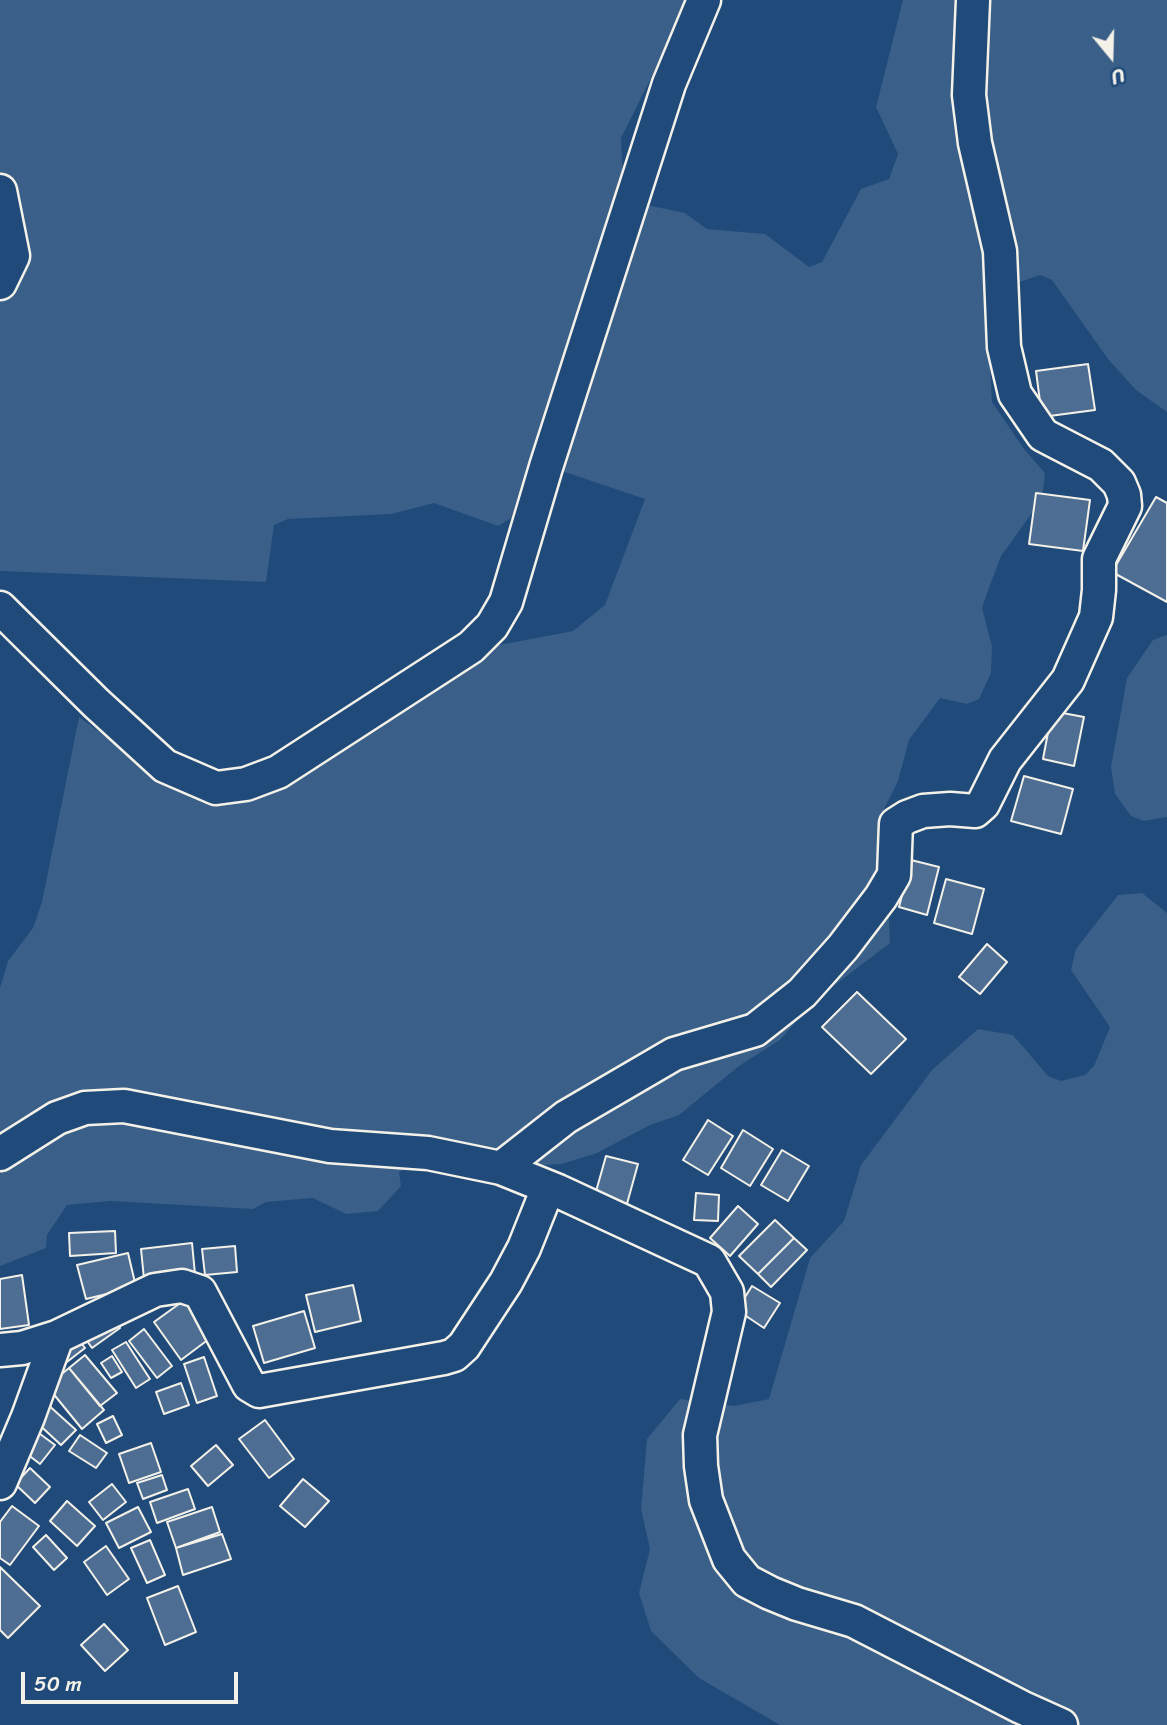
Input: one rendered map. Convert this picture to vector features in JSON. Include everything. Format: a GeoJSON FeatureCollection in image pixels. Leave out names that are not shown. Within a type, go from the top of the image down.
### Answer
{"type":"FeatureCollection","features":[{"type":"Feature","properties":{"kind":"street"},"geometry":{"type":"LineString","coordinates":[[0,608],[96,703],[165,766],[216,789],[246,784],[278,772],[471,647],[492,626],[506,602],[546,467],[669,84],[704,0]]}},
{"type":"Feature","properties":{"kind":"street"},"geometry":{"type":"LineString","coordinates":[[501,1168],[578,1110],[674,1054],[755,1030],[802,993],[843,947],[881,897],[894,875],[896,824],[923,811],[975,811],[982,804],[1005,760],[1068,680],[1096,617],[1100,590],[1099,559],[1125,506],[1124,495],[1119,483],[1101,465],[1043,435],[1015,394],[1004,347],[1000,251],[975,143],[969,95],[973,0]]}},
{"type":"Feature","properties":{"kind":"street"},"geometry":{"type":"LineString","coordinates":[[0,191],[13,256],[0,283]]}},
{"type":"Feature","properties":{"kind":"street"},"geometry":{"type":"LineString","coordinates":[[0,1154],[57,1118],[85,1108],[124,1107],[330,1146],[428,1153],[501,1168],[709,1261],[727,1292],[729,1312],[699,1435],[701,1466],[706,1500],[729,1559],[747,1581],[797,1604],[854,1621],[1061,1725]]}},
{"type":"Feature","properties":{"kind":"street"},"geometry":{"type":"LineString","coordinates":[[0,1350],[22,1348],[57,1337],[155,1290],[182,1286],[200,1292],[249,1385],[259,1391],[444,1358],[454,1355],[464,1346],[506,1282],[524,1248],[548,1188]]}},
{"type":"Feature","properties":{"kind":"street"},"geometry":{"type":"LineString","coordinates":[[0,1483],[57,1337]]}},
{"type":"Feature","properties":{"kind":"shaded area"},"geometry":{"type":"Polygon","coordinates":[[[0,0],[690,0],[621,138],[623,184],[642,204],[685,213],[707,229],[765,234],[809,267],[822,262],[861,189],[889,179],[898,154],[876,107],[903,0],[1167,0],[1167,412],[1136,390],[1108,359],[1052,280],[1040,275],[1002,288],[986,298],[992,402],[1024,449],[1045,473],[1042,499],[1001,556],[982,608],[992,646],[991,673],[979,699],[967,704],[940,698],[909,740],[898,781],[884,809],[890,943],[814,1001],[780,1040],[739,1066],[679,1115],[650,1125],[597,1153],[562,1164],[524,1166],[417,1163],[399,1172],[401,1186],[378,1211],[346,1214],[313,1198],[266,1202],[253,1209],[110,1201],[67,1205],[47,1235],[46,1248],[0,1266],[0,988],[8,961],[33,928],[42,902],[79,717],[156,773],[231,797],[494,646],[573,631],[605,605],[645,499],[529,460],[511,518],[498,526],[434,503],[391,514],[288,519],[274,525],[266,582],[0,571],[0,0]]]}},
{"type":"Feature","properties":{"kind":"shaded area"},"geometry":{"type":"Polygon","coordinates":[[[1167,635],[1167,817],[1144,821],[1131,816],[1115,794],[1111,767],[1127,678],[1153,640],[1167,635]]]}},
{"type":"Feature","properties":{"kind":"shaded area"},"geometry":{"type":"Polygon","coordinates":[[[1142,893],[1167,913],[1167,1725],[780,1725],[699,1678],[651,1631],[639,1593],[650,1549],[641,1509],[647,1439],[680,1399],[734,1406],[769,1399],[810,1258],[844,1221],[861,1165],[932,1070],[978,1029],[1013,1035],[1048,1076],[1061,1081],[1085,1075],[1094,1066],[1110,1027],[1071,970],[1076,949],[1118,895],[1142,893]]]}},
{"type":"Feature","properties":{"kind":"building"},"geometry":{"type":"Polygon","coordinates":[[[1088,364],[1095,410],[1042,417],[1036,371],[1088,364]]]}},
{"type":"Feature","properties":{"kind":"building"},"geometry":{"type":"Polygon","coordinates":[[[1036,493],[1090,500],[1083,551],[1029,544],[1036,493]]]}},
{"type":"Feature","properties":{"kind":"building"},"geometry":{"type":"Polygon","coordinates":[[[1156,497],[1167,503],[1167,602],[1112,572],[1156,497]]]}},
{"type":"Feature","properties":{"kind":"building"},"geometry":{"type":"Polygon","coordinates":[[[1052,711],[1084,717],[1074,766],[1043,759],[1052,711]]]}},
{"type":"Feature","properties":{"kind":"building"},"geometry":{"type":"Polygon","coordinates":[[[1024,776],[1073,789],[1061,834],[1011,821],[1024,776]]]}},
{"type":"Feature","properties":{"kind":"building"},"geometry":{"type":"Polygon","coordinates":[[[911,860],[939,867],[927,915],[899,907],[911,860]]]}},
{"type":"Feature","properties":{"kind":"building"},"geometry":{"type":"Polygon","coordinates":[[[946,879],[984,889],[972,934],[934,923],[946,879]]]}},
{"type":"Feature","properties":{"kind":"building"},"geometry":{"type":"Polygon","coordinates":[[[987,944],[1007,962],[980,994],[959,977],[987,944]]]}},
{"type":"Feature","properties":{"kind":"building"},"geometry":{"type":"Polygon","coordinates":[[[857,992],[906,1039],[871,1074],[822,1027],[857,992]]]}},
{"type":"Feature","properties":{"kind":"building"},"geometry":{"type":"Polygon","coordinates":[[[708,1120],[733,1136],[708,1175],[683,1160],[708,1120]]]}},
{"type":"Feature","properties":{"kind":"building"},"geometry":{"type":"Polygon","coordinates":[[[743,1130],[773,1149],[750,1186],[721,1168],[743,1130]]]}},
{"type":"Feature","properties":{"kind":"building"},"geometry":{"type":"Polygon","coordinates":[[[782,1150],[809,1166],[788,1201],[761,1185],[782,1150]]]}},
{"type":"Feature","properties":{"kind":"building"},"geometry":{"type":"Polygon","coordinates":[[[606,1156],[638,1164],[625,1211],[593,1202],[606,1156]]]}},
{"type":"Feature","properties":{"kind":"building"},"geometry":{"type":"Polygon","coordinates":[[[696,1193],[719,1195],[718,1221],[694,1220],[696,1193]]]}},
{"type":"Feature","properties":{"kind":"building"},"geometry":{"type":"Polygon","coordinates":[[[738,1206],[758,1224],[730,1256],[710,1238],[738,1206]]]}},
{"type":"Feature","properties":{"kind":"building"},"geometry":{"type":"Polygon","coordinates":[[[775,1220],[794,1238],[758,1274],[739,1256],[775,1220]]]}},
{"type":"Feature","properties":{"kind":"building"},"geometry":{"type":"Polygon","coordinates":[[[115,1231],[116,1253],[70,1256],[69,1233],[115,1231]]]}},
{"type":"Feature","properties":{"kind":"building"},"geometry":{"type":"Polygon","coordinates":[[[794,1238],[807,1250],[771,1287],[758,1274],[794,1238]]]}},
{"type":"Feature","properties":{"kind":"building"},"geometry":{"type":"Polygon","coordinates":[[[192,1243],[195,1274],[144,1279],[141,1249],[192,1243]]]}},
{"type":"Feature","properties":{"kind":"building"},"geometry":{"type":"Polygon","coordinates":[[[235,1246],[237,1272],[205,1275],[202,1249],[235,1246]]]}},
{"type":"Feature","properties":{"kind":"building"},"geometry":{"type":"Polygon","coordinates":[[[128,1253],[136,1287],[86,1299],[77,1265],[128,1253]]]}},
{"type":"Feature","properties":{"kind":"building"},"geometry":{"type":"Polygon","coordinates":[[[22,1275],[29,1325],[0,1329],[0,1279],[22,1275]]]}},
{"type":"Feature","properties":{"kind":"building"},"geometry":{"type":"Polygon","coordinates":[[[353,1285],[361,1321],[315,1332],[306,1295],[353,1285]]]}},
{"type":"Feature","properties":{"kind":"building"},"geometry":{"type":"Polygon","coordinates":[[[752,1286],[780,1303],[764,1328],[737,1310],[752,1286]]]}},
{"type":"Feature","properties":{"kind":"building"},"geometry":{"type":"Polygon","coordinates":[[[190,1296],[217,1333],[181,1360],[154,1322],[190,1296]]]}},
{"type":"Feature","properties":{"kind":"building"},"geometry":{"type":"Polygon","coordinates":[[[304,1311],[315,1348],[264,1363],[253,1326],[304,1311]]]}},
{"type":"Feature","properties":{"kind":"building"},"geometry":{"type":"Polygon","coordinates":[[[111,1315],[120,1328],[92,1348],[83,1335],[111,1315]]]}},
{"type":"Feature","properties":{"kind":"building"},"geometry":{"type":"Polygon","coordinates":[[[144,1329],[172,1366],[157,1378],[129,1341],[144,1329]]]}},
{"type":"Feature","properties":{"kind":"building"},"geometry":{"type":"Polygon","coordinates":[[[77,1338],[85,1348],[63,1365],[55,1355],[77,1338]]]}},
{"type":"Feature","properties":{"kind":"building"},"geometry":{"type":"Polygon","coordinates":[[[126,1342],[150,1379],[136,1388],[112,1350],[126,1342]]]}},
{"type":"Feature","properties":{"kind":"building"},"geometry":{"type":"Polygon","coordinates":[[[85,1355],[117,1393],[100,1406],[69,1368],[85,1355]]]}},
{"type":"Feature","properties":{"kind":"building"},"geometry":{"type":"Polygon","coordinates":[[[112,1356],[122,1372],[111,1378],[101,1363],[112,1356]]]}},
{"type":"Feature","properties":{"kind":"building"},"geometry":{"type":"Polygon","coordinates":[[[204,1357],[217,1396],[197,1403],[184,1364],[204,1357]]]}},
{"type":"Feature","properties":{"kind":"building"},"geometry":{"type":"Polygon","coordinates":[[[69,1368],[104,1410],[82,1429],[47,1386],[69,1368]]]}},
{"type":"Feature","properties":{"kind":"building"},"geometry":{"type":"Polygon","coordinates":[[[181,1383],[189,1405],[164,1414],[156,1392],[181,1383]]]}},
{"type":"Feature","properties":{"kind":"building"},"geometry":{"type":"Polygon","coordinates":[[[46,1403],[76,1430],[61,1445],[32,1418],[46,1403]]]}},
{"type":"Feature","properties":{"kind":"building"},"geometry":{"type":"Polygon","coordinates":[[[113,1416],[122,1435],[106,1443],[97,1424],[113,1416]]]}},
{"type":"Feature","properties":{"kind":"building"},"geometry":{"type":"Polygon","coordinates":[[[265,1420],[294,1459],[269,1478],[239,1439],[265,1420]]]}},
{"type":"Feature","properties":{"kind":"building"},"geometry":{"type":"Polygon","coordinates":[[[32,1428],[55,1445],[40,1464],[18,1447],[32,1428]]]}},
{"type":"Feature","properties":{"kind":"building"},"geometry":{"type":"Polygon","coordinates":[[[80,1435],[107,1453],[96,1468],[69,1451],[80,1435]]]}},
{"type":"Feature","properties":{"kind":"building"},"geometry":{"type":"Polygon","coordinates":[[[151,1443],[161,1472],[129,1483],[119,1454],[151,1443]]]}},
{"type":"Feature","properties":{"kind":"building"},"geometry":{"type":"Polygon","coordinates":[[[216,1445],[233,1465],[208,1486],[191,1466],[216,1445]]]}},
{"type":"Feature","properties":{"kind":"building"},"geometry":{"type":"Polygon","coordinates":[[[30,1468],[50,1487],[35,1503],[15,1484],[30,1468]]]}},
{"type":"Feature","properties":{"kind":"building"},"geometry":{"type":"Polygon","coordinates":[[[162,1475],[167,1490],[143,1499],[137,1483],[162,1475]]]}},
{"type":"Feature","properties":{"kind":"building"},"geometry":{"type":"Polygon","coordinates":[[[303,1479],[329,1501],[305,1527],[280,1506],[303,1479]]]}},
{"type":"Feature","properties":{"kind":"building"},"geometry":{"type":"Polygon","coordinates":[[[112,1484],[126,1502],[103,1520],[89,1502],[112,1484]]]}},
{"type":"Feature","properties":{"kind":"building"},"geometry":{"type":"Polygon","coordinates":[[[188,1489],[195,1509],[157,1523],[150,1502],[188,1489]]]}},
{"type":"Feature","properties":{"kind":"building"},"geometry":{"type":"Polygon","coordinates":[[[67,1501],[95,1526],[77,1546],[50,1521],[67,1501]]]}},
{"type":"Feature","properties":{"kind":"building"},"geometry":{"type":"Polygon","coordinates":[[[12,1506],[39,1526],[10,1565],[0,1558],[0,1522],[12,1506]]]}},
{"type":"Feature","properties":{"kind":"building"},"geometry":{"type":"Polygon","coordinates":[[[138,1507],[151,1532],[119,1548],[106,1523],[138,1507]]]}},
{"type":"Feature","properties":{"kind":"building"},"geometry":{"type":"Polygon","coordinates":[[[212,1507],[220,1532],[176,1548],[167,1522],[212,1507]]]}},
{"type":"Feature","properties":{"kind":"building"},"geometry":{"type":"Polygon","coordinates":[[[222,1534],[231,1559],[183,1575],[176,1548],[222,1534]]]}},
{"type":"Feature","properties":{"kind":"building"},"geometry":{"type":"Polygon","coordinates":[[[46,1535],[67,1558],[54,1570],[33,1547],[46,1535]]]}},
{"type":"Feature","properties":{"kind":"building"},"geometry":{"type":"Polygon","coordinates":[[[150,1540],[165,1575],[147,1583],[131,1548],[150,1540]]]}},
{"type":"Feature","properties":{"kind":"building"},"geometry":{"type":"Polygon","coordinates":[[[106,1546],[129,1579],[107,1595],[84,1562],[106,1546]]]}},
{"type":"Feature","properties":{"kind":"building"},"geometry":{"type":"Polygon","coordinates":[[[0,1567],[40,1606],[8,1638],[0,1630],[0,1567]]]}},
{"type":"Feature","properties":{"kind":"building"},"geometry":{"type":"Polygon","coordinates":[[[178,1586],[196,1632],[165,1645],[147,1598],[178,1586]]]}},
{"type":"Feature","properties":{"kind":"building"},"geometry":{"type":"Polygon","coordinates":[[[104,1624],[128,1650],[105,1671],[81,1645],[104,1624]]]}}]}
